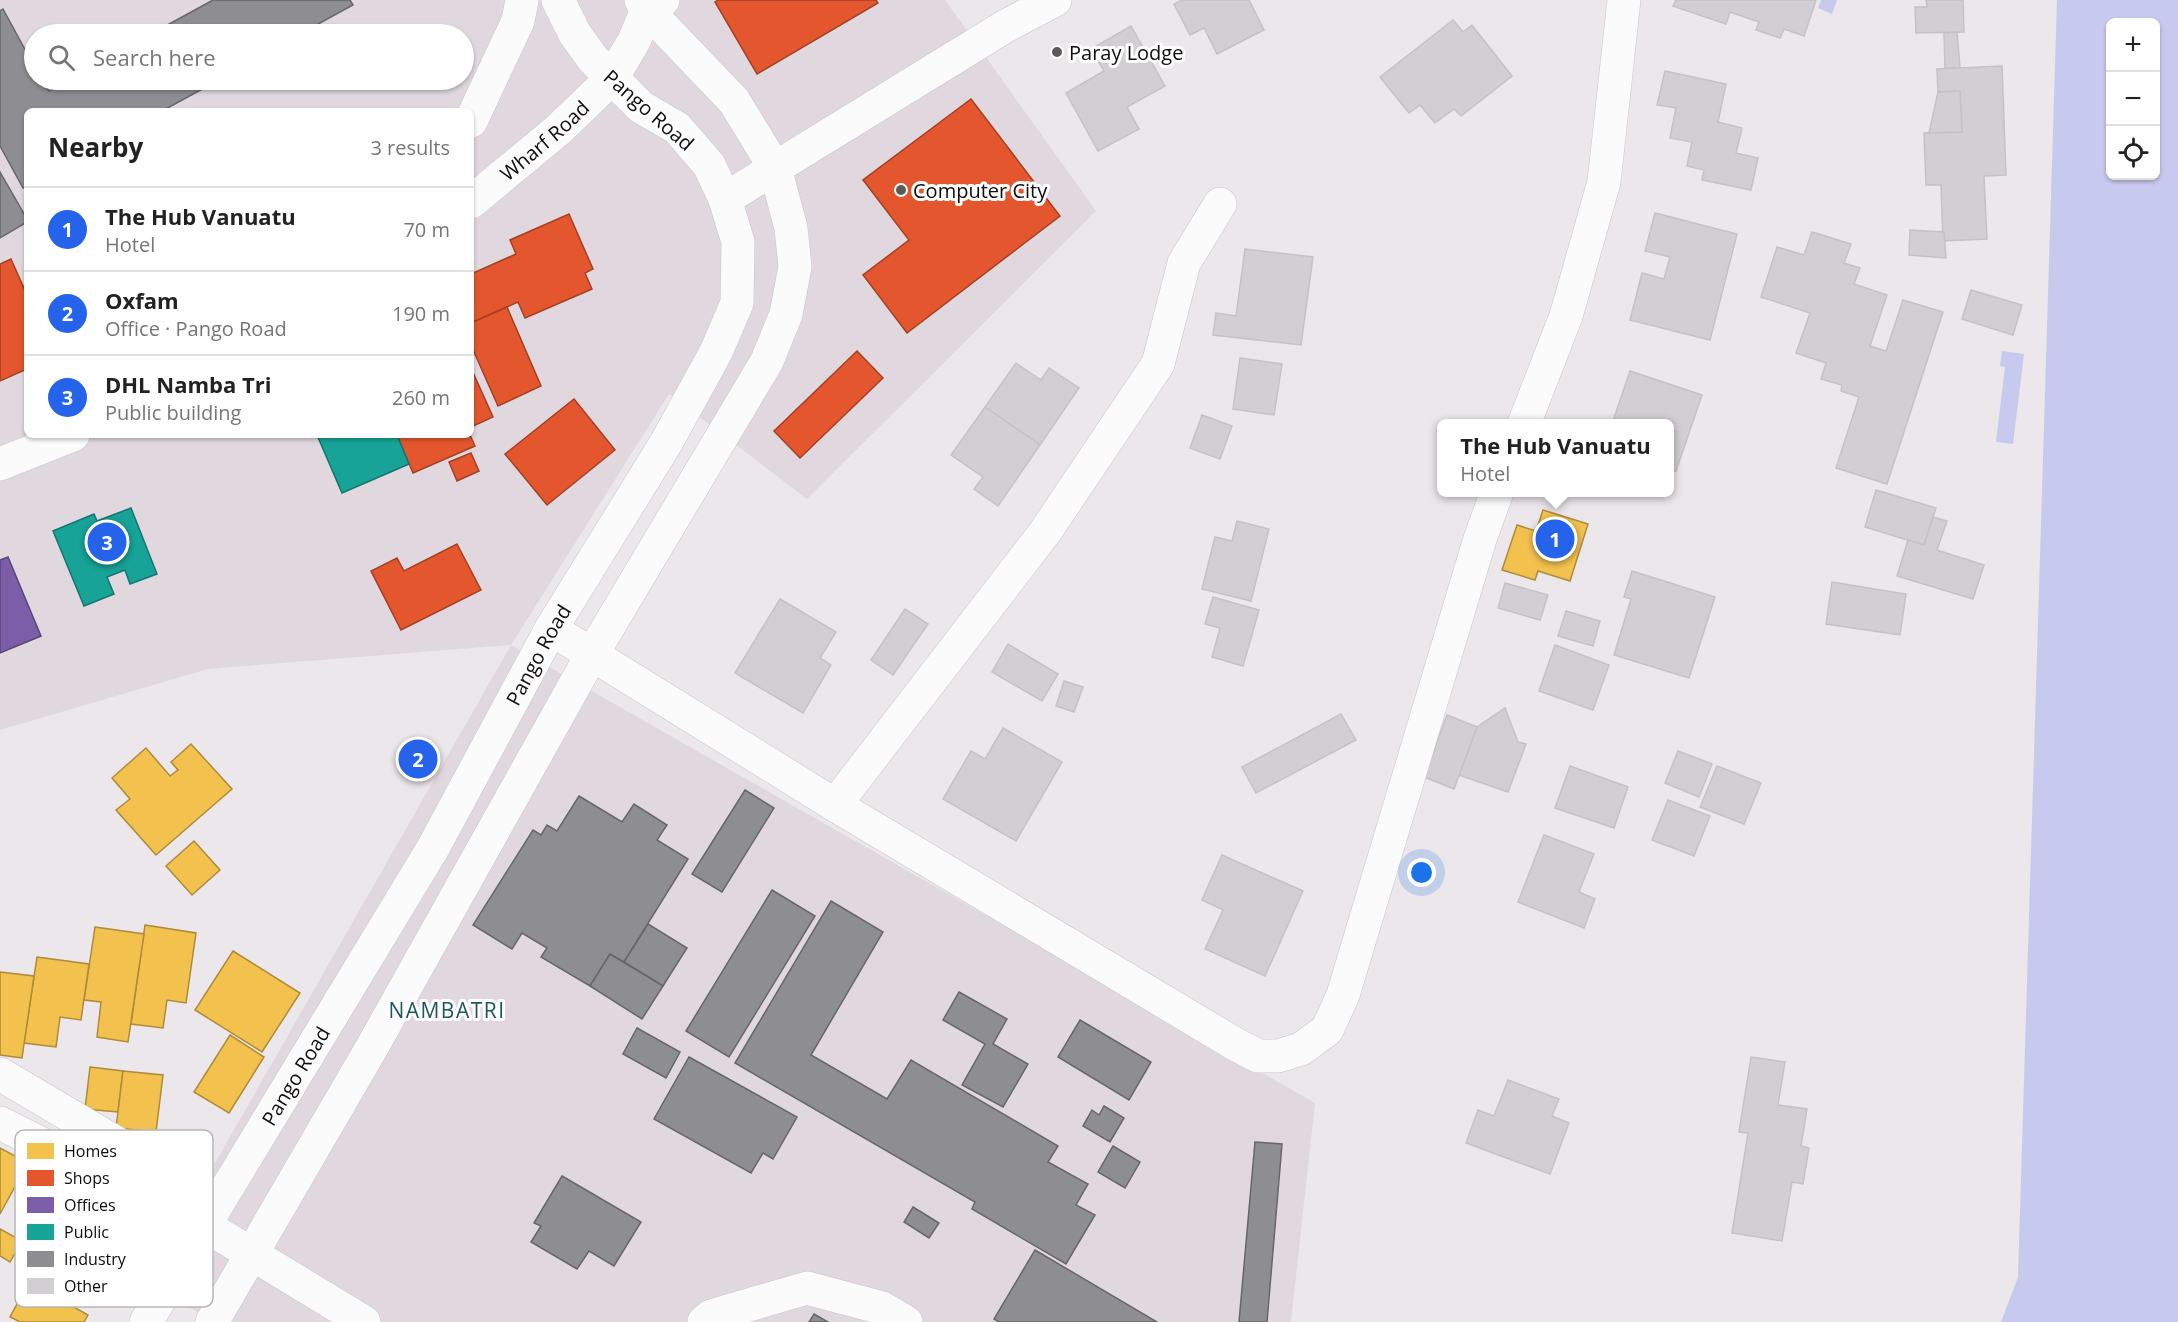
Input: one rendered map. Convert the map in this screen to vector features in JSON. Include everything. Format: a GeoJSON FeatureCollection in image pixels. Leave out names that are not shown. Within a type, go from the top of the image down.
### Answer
{"type":"FeatureCollection","features":[{"type":"Feature","properties":{"kind":"street"},"geometry":{"type":"LineString","coordinates":[[474,114],[520,11],[551,0]]}},
{"type":"Feature","properties":{"kind":"street","name":"Pango Road"},"geometry":{"type":"LineString","coordinates":[[213,1210],[433,848],[551,630],[666,443],[716,352],[737,303],[738,242],[725,199],[709,165],[677,128],[641,107],[593,59],[575,34],[558,0]]}},
{"type":"Feature","properties":{"kind":"street"},"geometry":{"type":"LineString","coordinates":[[725,199],[1004,27],[1055,0]]}},
{"type":"Feature","properties":{"kind":"street"},"geometry":{"type":"LineString","coordinates":[[1526,419],[1566,316],[1604,182],[1624,0]]}},
{"type":"Feature","properties":{"kind":"street"},"geometry":{"type":"LineString","coordinates":[[212,1322],[371,1049],[591,656],[767,361],[786,314],[795,267],[791,228],[775,168],[734,101],[650,3]]}},
{"type":"Feature","properties":{"kind":"street","name":"Wharf Road"},"geometry":{"type":"LineString","coordinates":[[474,200],[558,130],[612,78],[634,41],[650,3]]}},
{"type":"Feature","properties":{"kind":"street"},"geometry":{"type":"LineString","coordinates":[[835,805],[1045,532],[1158,364],[1184,263],[1220,204]]}},
{"type":"Feature","properties":{"kind":"street"},"geometry":{"type":"LineString","coordinates":[[0,464],[65,438]]}},
{"type":"Feature","properties":{"kind":"street"},"geometry":{"type":"LineString","coordinates":[[551,630],[835,805],[1235,1044],[1258,1056],[1278,1056],[1301,1049],[1327,1030],[1343,995],[1374,899],[1480,539],[1495,497]]}},
{"type":"Feature","properties":{"kind":"street"},"geometry":{"type":"LineString","coordinates":[[0,1074],[94,1130]]}},
{"type":"Feature","properties":{"kind":"street"},"geometry":{"type":"LineString","coordinates":[[0,1123],[15,1130]]}},
{"type":"Feature","properties":{"kind":"street"},"geometry":{"type":"LineString","coordinates":[[213,1230],[364,1322]]}},
{"type":"Feature","properties":{"kind":"street"},"geometry":{"type":"LineString","coordinates":[[704,1322],[711,1316],[807,1288],[882,1308],[906,1322]]}},
{"type":"Feature","properties":{"kind":"shaded area"},"geometry":{"type":"Polygon","coordinates":[[[0,0],[945,0],[1096,211],[807,499],[669,394],[511,645],[208,669],[0,730],[0,0]]]}},
{"type":"Feature","properties":{"kind":"shaded area"},"geometry":{"type":"Polygon","coordinates":[[[511,645],[1315,1103],[1291,1322],[214,1322],[189,1307],[213,1307],[213,1166],[511,645]]]}},
{"type":"Feature","properties":{"kind":"water"},"geometry":{"type":"Polygon","coordinates":[[[1821,0],[1837,0],[1832,14],[1818,8],[1821,0]]]}},
{"type":"Feature","properties":{"kind":"water"},"geometry":{"type":"Polygon","coordinates":[[[2057,0],[2178,0],[2178,1322],[2001,1322],[2018,1277],[2057,0]]]}},
{"type":"Feature","properties":{"kind":"water"},"geometry":{"type":"Polygon","coordinates":[[[2002,351],[2024,354],[2013,444],[1996,442],[2005,367],[2000,366],[2002,351]]]}},
{"type":"Feature","properties":{"kind":"building: Homes"},"geometry":{"type":"Polygon","coordinates":[[[1543,510],[1588,524],[1570,581],[1538,571],[1535,580],[1502,570],[1517,525],[1536,531],[1543,510]]]}},
{"type":"Feature","properties":{"kind":"building: Homes"},"geometry":{"type":"Polygon","coordinates":[[[191,744],[232,789],[156,855],[116,810],[130,799],[112,778],[146,748],[170,776],[178,770],[171,762],[191,744]]]}},
{"type":"Feature","properties":{"kind":"building: Homes"},"geometry":{"type":"Polygon","coordinates":[[[194,841],[220,870],[192,895],[166,866],[194,841]]]}},
{"type":"Feature","properties":{"kind":"building: Homes"},"geometry":{"type":"Polygon","coordinates":[[[145,925],[196,933],[186,1003],[167,1000],[163,1028],[131,1024],[145,925]]]}},
{"type":"Feature","properties":{"kind":"building: Homes"},"geometry":{"type":"Polygon","coordinates":[[[95,927],[144,934],[128,1042],[97,1037],[101,1002],[84,1000],[95,927]]]}},
{"type":"Feature","properties":{"kind":"building: Homes"},"geometry":{"type":"Polygon","coordinates":[[[233,951],[300,993],[262,1052],[195,1010],[233,951]]]}},
{"type":"Feature","properties":{"kind":"building: Homes"},"geometry":{"type":"Polygon","coordinates":[[[37,957],[89,964],[81,1020],[60,1017],[56,1047],[24,1043],[37,957]]]}},
{"type":"Feature","properties":{"kind":"building: Homes"},"geometry":{"type":"Polygon","coordinates":[[[0,972],[34,976],[22,1058],[0,1055],[0,972]]]}},
{"type":"Feature","properties":{"kind":"building: Homes"},"geometry":{"type":"Polygon","coordinates":[[[230,1035],[264,1057],[229,1113],[194,1092],[230,1035]]]}},
{"type":"Feature","properties":{"kind":"building: Homes"},"geometry":{"type":"Polygon","coordinates":[[[90,1067],[123,1071],[118,1112],[85,1109],[90,1067]]]}},
{"type":"Feature","properties":{"kind":"building: Homes"},"geometry":{"type":"Polygon","coordinates":[[[123,1071],[163,1075],[156,1130],[116,1128],[123,1071]]]}},
{"type":"Feature","properties":{"kind":"building: Homes"},"geometry":{"type":"Polygon","coordinates":[[[0,1148],[15,1156],[15,1187],[0,1214],[0,1148]]]}},
{"type":"Feature","properties":{"kind":"building: Homes"},"geometry":{"type":"Polygon","coordinates":[[[0,1229],[15,1237],[15,1253],[10,1262],[0,1256],[0,1229]]]}},
{"type":"Feature","properties":{"kind":"building: Homes"},"geometry":{"type":"Polygon","coordinates":[[[15,1307],[74,1307],[88,1315],[84,1322],[20,1322],[10,1317],[15,1307]]]}},
{"type":"Feature","properties":{"kind":"building: Shops"},"geometry":{"type":"Polygon","coordinates":[[[718,0],[876,0],[878,3],[757,74],[715,2],[718,0]]]}},
{"type":"Feature","properties":{"kind":"building: Shops"},"geometry":{"type":"Polygon","coordinates":[[[971,99],[1060,216],[907,333],[863,275],[909,240],[863,180],[971,99]]]}},
{"type":"Feature","properties":{"kind":"building: Shops"},"geometry":{"type":"Polygon","coordinates":[[[569,214],[593,269],[585,273],[592,289],[525,318],[518,302],[474,322],[474,273],[516,254],[510,240],[569,214]]]}},
{"type":"Feature","properties":{"kind":"building: Shops"},"geometry":{"type":"Polygon","coordinates":[[[11,259],[24,288],[24,370],[0,381],[0,264],[11,259]]]}},
{"type":"Feature","properties":{"kind":"building: Shops"},"geometry":{"type":"Polygon","coordinates":[[[507,307],[541,386],[498,406],[474,352],[474,322],[507,307]]]}},
{"type":"Feature","properties":{"kind":"building: Shops"},"geometry":{"type":"Polygon","coordinates":[[[857,351],[883,378],[800,458],[774,431],[857,351]]]}},
{"type":"Feature","properties":{"kind":"building: Shops"},"geometry":{"type":"Polygon","coordinates":[[[474,375],[493,417],[474,426],[474,375]]]}},
{"type":"Feature","properties":{"kind":"building: Shops"},"geometry":{"type":"Polygon","coordinates":[[[574,399],[615,450],[547,505],[505,454],[574,399]]]}},
{"type":"Feature","properties":{"kind":"building: Shops"},"geometry":{"type":"Polygon","coordinates":[[[398,438],[471,438],[475,446],[413,473],[398,438]]]}},
{"type":"Feature","properties":{"kind":"building: Shops"},"geometry":{"type":"Polygon","coordinates":[[[471,453],[479,471],[457,481],[449,462],[471,453]]]}},
{"type":"Feature","properties":{"kind":"building: Shops"},"geometry":{"type":"Polygon","coordinates":[[[457,544],[481,590],[401,630],[371,571],[397,558],[404,571],[457,544]]]}},
{"type":"Feature","properties":{"kind":"building: Offices"},"geometry":{"type":"Polygon","coordinates":[[[8,557],[41,636],[0,653],[0,560],[8,557]]]}},
{"type":"Feature","properties":{"kind":"building: Public"},"geometry":{"type":"Polygon","coordinates":[[[318,438],[398,438],[409,464],[342,493],[318,438]]]}},
{"type":"Feature","properties":{"kind":"building: Public"},"geometry":{"type":"Polygon","coordinates":[[[131,508],[157,574],[130,584],[125,570],[107,577],[114,594],[84,606],[53,531],[94,514],[97,521],[131,508]]]}},
{"type":"Feature","properties":{"kind":"building: Industry"},"geometry":{"type":"Polygon","coordinates":[[[213,0],[350,0],[353,5],[318,24],[169,24],[213,0]]]}},
{"type":"Feature","properties":{"kind":"building: Industry"},"geometry":{"type":"Polygon","coordinates":[[[3,9],[24,48],[24,90],[201,90],[168,108],[24,108],[23,188],[0,146],[0,11],[3,9]]]}},
{"type":"Feature","properties":{"kind":"building: Industry"},"geometry":{"type":"Polygon","coordinates":[[[0,172],[24,214],[24,224],[0,238],[0,172]]]}},
{"type":"Feature","properties":{"kind":"building: Industry"},"geometry":{"type":"Polygon","coordinates":[[[745,790],[774,808],[722,892],[692,874],[745,790]]]}},
{"type":"Feature","properties":{"kind":"building: Industry"},"geometry":{"type":"Polygon","coordinates":[[[579,796],[622,822],[634,804],[667,825],[657,840],[688,859],[624,962],[610,954],[590,986],[541,957],[547,948],[522,933],[512,949],[473,925],[533,830],[541,835],[547,825],[557,831],[579,796]]]}},
{"type":"Feature","properties":{"kind":"building: Industry"},"geometry":{"type":"Polygon","coordinates":[[[772,890],[815,916],[729,1057],[686,1031],[772,890]]]}},
{"type":"Feature","properties":{"kind":"building: Industry"},"geometry":{"type":"Polygon","coordinates":[[[831,901],[883,932],[811,1055],[887,1099],[911,1060],[1058,1146],[1048,1162],[1088,1184],[1076,1205],[1095,1215],[1066,1264],[972,1209],[975,1202],[735,1063],[831,901]]]}},
{"type":"Feature","properties":{"kind":"building: Industry"},"geometry":{"type":"Polygon","coordinates":[[[648,924],[687,948],[663,986],[624,962],[648,924]]]}},
{"type":"Feature","properties":{"kind":"building: Industry"},"geometry":{"type":"Polygon","coordinates":[[[610,954],[663,986],[642,1019],[590,986],[610,954]]]}},
{"type":"Feature","properties":{"kind":"building: Industry"},"geometry":{"type":"Polygon","coordinates":[[[959,992],[1007,1019],[993,1044],[1028,1064],[1003,1107],[962,1085],[985,1044],[943,1020],[959,992]]]}},
{"type":"Feature","properties":{"kind":"building: Industry"},"geometry":{"type":"Polygon","coordinates":[[[1080,1020],[1151,1062],[1129,1100],[1058,1057],[1080,1020]]]}},
{"type":"Feature","properties":{"kind":"building: Industry"},"geometry":{"type":"Polygon","coordinates":[[[637,1028],[680,1052],[666,1078],[623,1054],[637,1028]]]}},
{"type":"Feature","properties":{"kind":"building: Industry"},"geometry":{"type":"Polygon","coordinates":[[[689,1057],[797,1117],[773,1159],[763,1153],[751,1173],[654,1119],[689,1057]]]}},
{"type":"Feature","properties":{"kind":"building: Industry"},"geometry":{"type":"Polygon","coordinates":[[[1104,1106],[1124,1118],[1110,1142],[1083,1126],[1092,1110],[1099,1115],[1104,1106]]]}},
{"type":"Feature","properties":{"kind":"building: Industry"},"geometry":{"type":"Polygon","coordinates":[[[1255,1142],[1282,1144],[1267,1322],[1239,1322],[1255,1142]]]}},
{"type":"Feature","properties":{"kind":"building: Industry"},"geometry":{"type":"Polygon","coordinates":[[[1113,1146],[1140,1162],[1125,1188],[1098,1172],[1113,1146]]]}},
{"type":"Feature","properties":{"kind":"building: Industry"},"geometry":{"type":"Polygon","coordinates":[[[562,1176],[641,1222],[614,1266],[589,1251],[577,1269],[531,1242],[541,1226],[534,1223],[562,1176]]]}},
{"type":"Feature","properties":{"kind":"building: Industry"},"geometry":{"type":"Polygon","coordinates":[[[913,1207],[939,1223],[929,1238],[904,1222],[913,1207]]]}},
{"type":"Feature","properties":{"kind":"building: Industry"},"geometry":{"type":"Polygon","coordinates":[[[1035,1250],[1157,1322],[999,1322],[994,1319],[1035,1250]]]}},
{"type":"Feature","properties":{"kind":"building: Industry"},"geometry":{"type":"Polygon","coordinates":[[[814,1314],[828,1322],[809,1322],[814,1314]]]}},
{"type":"Feature","properties":{"kind":"building: Other"},"geometry":{"type":"Polygon","coordinates":[[[1182,0],[1249,0],[1264,30],[1217,54],[1204,28],[1190,35],[1174,4],[1182,0]]]}},
{"type":"Feature","properties":{"kind":"building: Other"},"geometry":{"type":"Polygon","coordinates":[[[1676,0],[1816,0],[1804,36],[1784,29],[1780,38],[1756,30],[1759,22],[1730,12],[1726,24],[1673,6],[1676,0]]]}},
{"type":"Feature","properties":{"kind":"building: Other"},"geometry":{"type":"Polygon","coordinates":[[[1926,0],[1963,0],[1964,32],[1916,33],[1915,7],[1927,7],[1926,0]]]}},
{"type":"Feature","properties":{"kind":"building: Other"},"geometry":{"type":"Polygon","coordinates":[[[1453,20],[1463,32],[1472,25],[1512,76],[1461,116],[1454,109],[1435,123],[1420,105],[1409,113],[1380,77],[1453,20]]]}},
{"type":"Feature","properties":{"kind":"building: Other"},"geometry":{"type":"Polygon","coordinates":[[[1131,26],[1165,86],[1127,107],[1139,129],[1098,151],[1066,93],[1104,71],[1091,49],[1131,26]]]}},
{"type":"Feature","properties":{"kind":"building: Other"},"geometry":{"type":"Polygon","coordinates":[[[1957,32],[1960,68],[1945,68],[1944,33],[1957,32]]]}},
{"type":"Feature","properties":{"kind":"building: Other"},"geometry":{"type":"Polygon","coordinates":[[[2002,66],[2006,175],[1984,176],[1987,239],[1943,241],[1941,185],[1926,185],[1924,133],[1962,132],[1960,91],[1938,92],[1937,69],[2002,66]]]}},
{"type":"Feature","properties":{"kind":"building: Other"},"geometry":{"type":"Polygon","coordinates":[[[1665,71],[1726,84],[1718,122],[1742,128],[1736,153],[1758,158],[1751,190],[1702,180],[1704,170],[1687,166],[1692,142],[1670,138],[1676,108],[1657,105],[1665,71]]]}},
{"type":"Feature","properties":{"kind":"building: Other"},"geometry":{"type":"Polygon","coordinates":[[[1960,91],[1962,132],[1929,133],[1938,92],[1960,91]]]}},
{"type":"Feature","properties":{"kind":"building: Other"},"geometry":{"type":"Polygon","coordinates":[[[1655,213],[1737,234],[1710,340],[1630,320],[1642,273],[1664,279],[1670,257],[1645,251],[1655,213]]]}},
{"type":"Feature","properties":{"kind":"building: Other"},"geometry":{"type":"Polygon","coordinates":[[[1910,230],[1944,232],[1946,258],[1909,255],[1910,230]]]}},
{"type":"Feature","properties":{"kind":"building: Other"},"geometry":{"type":"Polygon","coordinates":[[[1812,232],[1851,244],[1844,263],[1860,268],[1854,284],[1887,295],[1870,346],[1886,351],[1903,300],[1943,312],[1887,484],[1836,468],[1859,397],[1841,391],[1842,385],[1821,379],[1826,363],[1796,353],[1810,313],[1761,297],[1777,247],[1804,255],[1812,232]]]}},
{"type":"Feature","properties":{"kind":"building: Other"},"geometry":{"type":"Polygon","coordinates":[[[1245,249],[1313,257],[1301,345],[1213,335],[1216,313],[1236,316],[1245,249]]]}},
{"type":"Feature","properties":{"kind":"building: Other"},"geometry":{"type":"Polygon","coordinates":[[[1971,290],[2022,305],[2013,335],[1962,319],[1971,290]]]}},
{"type":"Feature","properties":{"kind":"building: Other"},"geometry":{"type":"Polygon","coordinates":[[[1240,358],[1282,364],[1274,415],[1233,409],[1240,358]]]}},
{"type":"Feature","properties":{"kind":"building: Other"},"geometry":{"type":"Polygon","coordinates":[[[1016,363],[1041,380],[1049,368],[1079,388],[1040,445],[985,407],[1016,363]]]}},
{"type":"Feature","properties":{"kind":"building: Other"},"geometry":{"type":"Polygon","coordinates":[[[1630,371],[1702,395],[1676,471],[1674,470],[1674,419],[1614,419],[1630,371]]]}},
{"type":"Feature","properties":{"kind":"building: Other"},"geometry":{"type":"Polygon","coordinates":[[[985,407],[1040,445],[998,506],[974,489],[983,477],[951,455],[985,407]]]}},
{"type":"Feature","properties":{"kind":"building: Other"},"geometry":{"type":"Polygon","coordinates":[[[1202,415],[1232,426],[1220,459],[1190,448],[1202,415]]]}},
{"type":"Feature","properties":{"kind":"building: Other"},"geometry":{"type":"Polygon","coordinates":[[[1876,490],[1936,508],[1924,545],[1865,527],[1876,490]]]}},
{"type":"Feature","properties":{"kind":"building: Other"},"geometry":{"type":"Polygon","coordinates":[[[1933,517],[1947,521],[1937,550],[1984,565],[1973,599],[1897,576],[1908,540],[1924,545],[1933,517]]]}},
{"type":"Feature","properties":{"kind":"building: Other"},"geometry":{"type":"Polygon","coordinates":[[[1237,521],[1269,529],[1251,601],[1202,589],[1215,537],[1232,541],[1237,521]]]}},
{"type":"Feature","properties":{"kind":"building: Other"},"geometry":{"type":"Polygon","coordinates":[[[1632,571],[1715,597],[1689,678],[1614,655],[1631,599],[1624,597],[1632,571]]]}},
{"type":"Feature","properties":{"kind":"building: Other"},"geometry":{"type":"Polygon","coordinates":[[[1832,582],[1906,594],[1900,635],[1826,624],[1832,582]]]}},
{"type":"Feature","properties":{"kind":"building: Other"},"geometry":{"type":"Polygon","coordinates":[[[1505,583],[1548,595],[1540,620],[1498,608],[1505,583]]]}},
{"type":"Feature","properties":{"kind":"building: Other"},"geometry":{"type":"Polygon","coordinates":[[[1213,597],[1259,610],[1243,666],[1212,657],[1220,628],[1205,624],[1213,597]]]}},
{"type":"Feature","properties":{"kind":"building: Other"},"geometry":{"type":"Polygon","coordinates":[[[780,599],[836,632],[820,658],[831,665],[803,713],[735,673],[780,599]]]}},
{"type":"Feature","properties":{"kind":"building: Other"},"geometry":{"type":"Polygon","coordinates":[[[905,609],[928,624],[893,675],[871,660],[905,609]]]}},
{"type":"Feature","properties":{"kind":"building: Other"},"geometry":{"type":"Polygon","coordinates":[[[1566,611],[1600,621],[1593,646],[1558,636],[1566,611]]]}},
{"type":"Feature","properties":{"kind":"building: Other"},"geometry":{"type":"Polygon","coordinates":[[[1008,644],[1058,674],[1042,701],[992,672],[1008,644]]]}},
{"type":"Feature","properties":{"kind":"building: Other"},"geometry":{"type":"Polygon","coordinates":[[[1555,645],[1609,665],[1593,710],[1539,691],[1555,645]]]}},
{"type":"Feature","properties":{"kind":"building: Other"},"geometry":{"type":"Polygon","coordinates":[[[1064,681],[1083,687],[1074,712],[1056,706],[1064,681]]]}},
{"type":"Feature","properties":{"kind":"building: Other"},"geometry":{"type":"Polygon","coordinates":[[[1505,708],[1518,742],[1526,744],[1508,792],[1459,775],[1477,727],[1505,708]]]}},
{"type":"Feature","properties":{"kind":"building: Other"},"geometry":{"type":"Polygon","coordinates":[[[1341,714],[1356,740],[1256,793],[1242,767],[1341,714]]]}},
{"type":"Feature","properties":{"kind":"building: Other"},"geometry":{"type":"Polygon","coordinates":[[[1447,715],[1477,727],[1454,789],[1424,777],[1447,715]]]}},
{"type":"Feature","properties":{"kind":"building: Other"},"geometry":{"type":"Polygon","coordinates":[[[1003,728],[1062,762],[1016,841],[943,799],[971,751],[985,759],[1003,728]]]}},
{"type":"Feature","properties":{"kind":"building: Other"},"geometry":{"type":"Polygon","coordinates":[[[1678,751],[1712,764],[1699,797],[1665,783],[1678,751]]]}},
{"type":"Feature","properties":{"kind":"building: Other"},"geometry":{"type":"Polygon","coordinates":[[[1570,766],[1628,787],[1614,828],[1555,808],[1570,766]]]}},
{"type":"Feature","properties":{"kind":"building: Other"},"geometry":{"type":"Polygon","coordinates":[[[1717,766],[1761,783],[1744,824],[1700,807],[1717,766]]]}},
{"type":"Feature","properties":{"kind":"building: Other"},"geometry":{"type":"Polygon","coordinates":[[[1668,800],[1710,816],[1694,856],[1652,840],[1668,800]]]}},
{"type":"Feature","properties":{"kind":"building: Other"},"geometry":{"type":"Polygon","coordinates":[[[1544,835],[1594,854],[1579,892],[1595,899],[1584,928],[1518,902],[1544,835]]]}},
{"type":"Feature","properties":{"kind":"building: Other"},"geometry":{"type":"Polygon","coordinates":[[[1222,855],[1303,891],[1265,976],[1205,949],[1223,910],[1202,900],[1222,855]]]}},
{"type":"Feature","properties":{"kind":"building: Other"},"geometry":{"type":"Polygon","coordinates":[[[1751,1057],[1785,1062],[1778,1105],[1807,1109],[1801,1146],[1809,1148],[1803,1184],[1792,1182],[1782,1241],[1732,1233],[1748,1133],[1739,1132],[1751,1057]]]}},
{"type":"Feature","properties":{"kind":"building: Other"},"geometry":{"type":"Polygon","coordinates":[[[1508,1080],[1559,1099],[1552,1116],[1569,1123],[1550,1174],[1466,1143],[1478,1110],[1494,1116],[1508,1080]]]}},
{"type":"Feature","properties":{"kind":"place","name":"Paray Lodge"},"geometry":{"type":"Point","coordinates":[1057,52]}},
{"type":"Feature","properties":{"kind":"place","name":"Computer City"},"geometry":{"type":"Point","coordinates":[901,190]}},
{"type":"Feature","properties":{"kind":"place","name":"The Hub Vanuatu"},"geometry":{"type":"Point","coordinates":[1555,539]}},
{"type":"Feature","properties":{"kind":"place","name":"DHL Namba Tri"},"geometry":{"type":"Point","coordinates":[107,542]}},
{"type":"Feature","properties":{"kind":"place","name":"Oxfam"},"geometry":{"type":"Point","coordinates":[418,759]}},
{"type":"Feature","properties":{"kind":"district","name":"NAMBATRI"},"geometry":{"type":"Point","coordinates":[447,1010]}}]}
